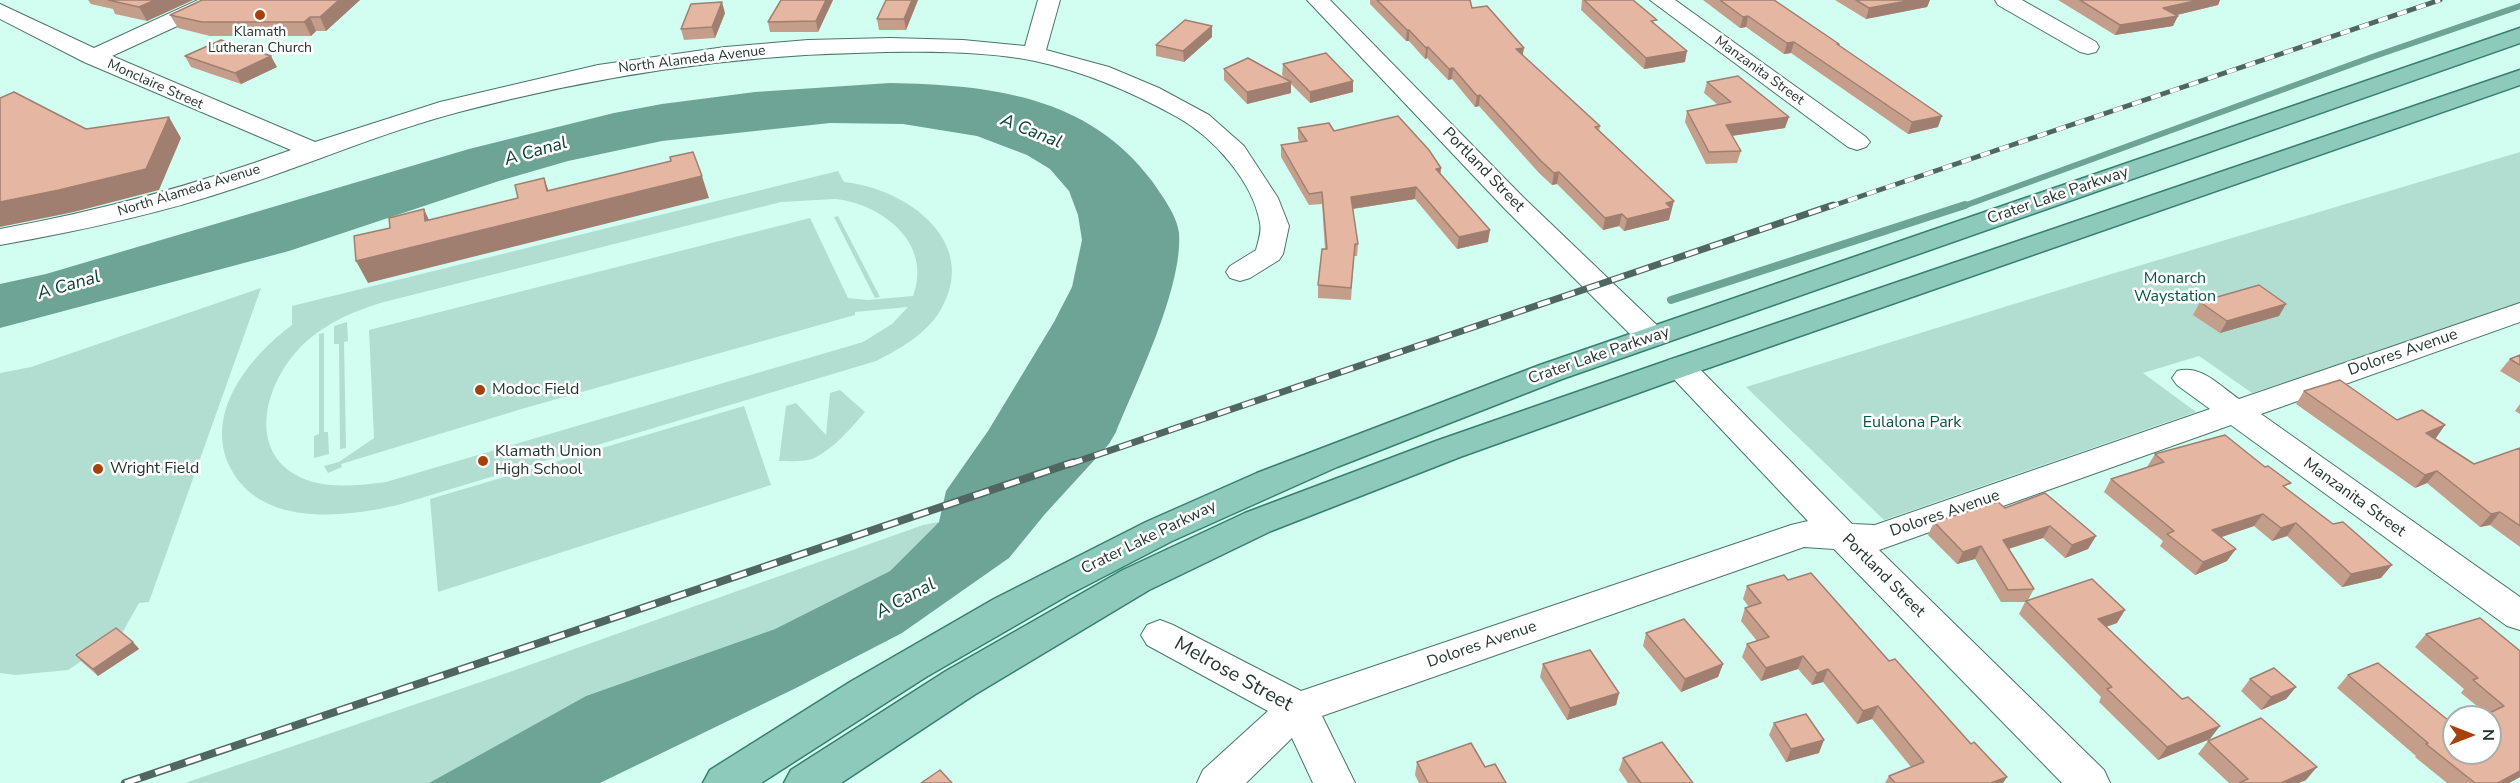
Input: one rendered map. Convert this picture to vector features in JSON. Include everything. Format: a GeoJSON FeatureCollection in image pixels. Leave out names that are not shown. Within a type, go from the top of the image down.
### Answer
{"type":"FeatureCollection","features":[{"type":"Feature","properties":{"kind":"main road","name":"Crater Lake Parkway"},"geometry":{"type":"LineString","coordinates":[[725,783],[940,648],[1105,557],[1213,507],[1395,430],[1651,337],[2520,35]]}},
{"type":"Feature","properties":{"kind":"main road","name":"Crater Lake Parkway"},"geometry":{"type":"LineString","coordinates":[[806,783],[960,683],[1136,580],[1258,522],[1448,449],[1680,367],[2520,77]]}},
{"type":"Feature","properties":{"kind":"main road"},"geometry":{"type":"LineString","coordinates":[[1448,449],[1563,388],[1652,354],[1655,347],[1651,337]]}},
{"type":"Feature","properties":{"kind":"street"},"geometry":{"type":"LineString","coordinates":[[92,57],[215,0]]}},
{"type":"Feature","properties":{"kind":"street"},"geometry":{"type":"LineString","coordinates":[[1034,54],[1049,0]]}},
{"type":"Feature","properties":{"kind":"street","name":"Portland Street"},"geometry":{"type":"LineString","coordinates":[[1318,0],[1514,203],[1651,337]]}},
{"type":"Feature","properties":{"kind":"street","name":"Manzanita Street"},"geometry":{"type":"LineString","coordinates":[[1660,0],[1857,142]]}},
{"type":"Feature","properties":{"kind":"street"},"geometry":{"type":"LineString","coordinates":[[2006,0],[2088,46]]}},
{"type":"Feature","properties":{"kind":"street","name":"Monclaire Street"},"geometry":{"type":"LineString","coordinates":[[0,11],[92,57],[224,115],[314,150]]}},
{"type":"Feature","properties":{"kind":"street","name":"North Alameda Avenue"},"geometry":{"type":"LineString","coordinates":[[0,237],[79,223],[226,183],[314,150],[449,107],[598,72],[808,47],[890,45],[963,47],[1034,54],[1101,72],[1152,93],[1200,120],[1235,152],[1265,198],[1275,226],[1269,254],[1240,272]]}},
{"type":"Feature","properties":{"kind":"street","name":"Dolores Avenue"},"geometry":{"type":"LineString","coordinates":[[1218,783],[1298,708],[1803,534],[1876,538],[2520,312]]}},
{"type":"Feature","properties":{"kind":"street","name":"Portland Street"},"geometry":{"type":"LineString","coordinates":[[1680,367],[1843,536],[2089,783]]}},
{"type":"Feature","properties":{"kind":"street","name":"Manzanita Street"},"geometry":{"type":"LineString","coordinates":[[2188,378],[2520,616]]}},
{"type":"Feature","properties":{"kind":"street","name":"Melrose Street"},"geometry":{"type":"LineString","coordinates":[[1160,635],[1298,708],[1335,783]]}},
{"type":"Feature","properties":{"kind":"green space","name":"Eulalona Park"},"geometry":{"type":"Polygon","coordinates":[[[2520,152],[2520,304],[2252,393],[2199,356],[2143,373],[2196,412],[1884,520],[1746,387],[2098,278],[2520,152]]]}},
{"type":"Feature","properties":{"kind":"green space"},"geometry":{"type":"Polygon","coordinates":[[[838,171],[844,182],[868,186],[913,207],[931,223],[944,241],[951,263],[950,286],[940,311],[934,319],[912,340],[876,361],[398,505],[351,513],[301,513],[271,505],[259,499],[234,475],[224,448],[222,428],[226,407],[235,388],[261,353],[292,325],[292,306],[838,171]],[[835,199],[781,202],[360,310],[337,320],[316,334],[297,351],[285,367],[275,386],[269,405],[266,424],[269,442],[277,459],[292,472],[313,482],[359,485],[386,482],[863,342],[892,324],[908,307],[855,312],[855,315],[525,408],[341,464],[342,467],[328,473],[324,466],[339,462],[374,438],[369,330],[810,218],[848,298],[868,300],[913,296],[917,277],[916,260],[910,244],[900,230],[886,218],[853,202],[835,199]]]}},
{"type":"Feature","properties":{"kind":"green space"},"geometry":{"type":"Polygon","coordinates":[[[838,216],[880,297],[875,298],[834,217],[838,216]]]}},
{"type":"Feature","properties":{"kind":"green space","name":"Wright Field"},"geometry":{"type":"Polygon","coordinates":[[[261,288],[149,602],[139,603],[121,635],[68,670],[16,675],[0,673],[0,373],[31,367],[261,288]]]}},
{"type":"Feature","properties":{"kind":"green space"},"geometry":{"type":"Polygon","coordinates":[[[347,322],[348,341],[344,342],[346,448],[340,449],[339,344],[334,344],[334,326],[347,322]]]}},
{"type":"Feature","properties":{"kind":"green space"},"geometry":{"type":"Polygon","coordinates":[[[324,333],[324,432],[328,432],[329,454],[314,458],[314,436],[319,434],[319,334],[324,333]]]}},
{"type":"Feature","properties":{"kind":"green space"},"geometry":{"type":"Polygon","coordinates":[[[840,390],[865,412],[841,438],[820,455],[805,461],[779,461],[786,406],[796,403],[826,435],[830,393],[840,390]]]}},
{"type":"Feature","properties":{"kind":"green space"},"geometry":{"type":"Polygon","coordinates":[[[744,406],[771,485],[438,592],[430,499],[744,406]]]}},
{"type":"Feature","properties":{"kind":"green space"},"geometry":{"type":"Polygon","coordinates":[[[939,522],[890,571],[775,629],[586,696],[429,783],[185,783],[504,674],[923,525],[939,522]]]}},
{"type":"Feature","properties":{"kind":"water","name":"A Canal"},"geometry":{"type":"Polygon","coordinates":[[[890,83],[964,87],[1034,100],[1067,113],[1098,130],[1126,152],[1152,181],[1164,199],[1175,219],[1179,233],[1174,280],[1146,361],[1109,444],[1045,514],[1009,558],[902,633],[796,688],[600,783],[429,783],[586,696],[775,629],[890,571],[939,522],[946,491],[988,431],[1054,322],[1072,287],[1082,240],[1078,215],[1069,191],[1050,169],[1027,155],[977,136],[903,124],[830,123],[662,141],[568,161],[499,181],[289,251],[0,328],[0,284],[46,274],[469,149],[614,113],[662,104],[755,92],[890,83]]]}},
{"type":"Feature","properties":{"kind":"building"},"geometry":{"type":"Polygon","coordinates":[[[108,0],[155,0],[139,7],[108,0]]]}},
{"type":"Feature","properties":{"kind":"building"},"geometry":{"type":"Polygon","coordinates":[[[202,0],[339,0],[320,17],[310,17],[304,22],[202,22],[170,15],[202,0]]]}},
{"type":"Feature","properties":{"kind":"building"},"geometry":{"type":"Polygon","coordinates":[[[781,0],[826,0],[816,21],[768,22],[781,0]]]}},
{"type":"Feature","properties":{"kind":"building"},"geometry":{"type":"Polygon","coordinates":[[[886,0],[912,0],[904,19],[877,19],[886,0]]]}},
{"type":"Feature","properties":{"kind":"building"},"geometry":{"type":"Polygon","coordinates":[[[1377,0],[1470,0],[1472,8],[1487,6],[1524,48],[1516,49],[1600,126],[1595,127],[1674,201],[1666,203],[1671,208],[1627,219],[1622,214],[1605,218],[1559,172],[1554,173],[1541,161],[1480,95],[1477,96],[1453,68],[1449,69],[1377,0]]]}},
{"type":"Feature","properties":{"kind":"building"},"geometry":{"type":"Polygon","coordinates":[[[1584,0],[1633,0],[1657,20],[1651,21],[1687,51],[1646,58],[1584,0]]]}},
{"type":"Feature","properties":{"kind":"building"},"geometry":{"type":"Polygon","coordinates":[[[1720,0],[1774,0],[1942,116],[1912,122],[1794,42],[1787,43],[1748,16],[1743,17],[1720,0]]]}},
{"type":"Feature","properties":{"kind":"building"},"geometry":{"type":"Polygon","coordinates":[[[1856,0],[1912,0],[1869,8],[1856,0]]]}},
{"type":"Feature","properties":{"kind":"building"},"geometry":{"type":"Polygon","coordinates":[[[2080,0],[2199,0],[2163,8],[2178,16],[2120,25],[2080,0]]]}},
{"type":"Feature","properties":{"kind":"building"},"geometry":{"type":"Polygon","coordinates":[[[722,2],[712,27],[681,29],[691,4],[722,2]]]}},
{"type":"Feature","properties":{"kind":"building"},"geometry":{"type":"Polygon","coordinates":[[[1185,20],[1212,26],[1183,51],[1156,45],[1185,20]]]}},
{"type":"Feature","properties":{"kind":"building"},"geometry":{"type":"Polygon","coordinates":[[[221,40],[271,56],[235,73],[185,56],[221,40]]]}},
{"type":"Feature","properties":{"kind":"building"},"geometry":{"type":"Polygon","coordinates":[[[1326,53],[1353,81],[1310,92],[1283,64],[1326,53]]]}},
{"type":"Feature","properties":{"kind":"building"},"geometry":{"type":"Polygon","coordinates":[[[1248,58],[1291,82],[1247,92],[1224,69],[1248,58]]]}},
{"type":"Feature","properties":{"kind":"building"},"geometry":{"type":"Polygon","coordinates":[[[1738,76],[1789,117],[1726,125],[1741,151],[1709,152],[1687,111],[1731,102],[1707,82],[1738,76]]]}},
{"type":"Feature","properties":{"kind":"building"},"geometry":{"type":"Polygon","coordinates":[[[14,92],[86,129],[169,117],[146,169],[0,202],[0,98],[14,92]]]}},
{"type":"Feature","properties":{"kind":"building"},"geometry":{"type":"Polygon","coordinates":[[[1398,116],[1429,150],[1441,168],[1436,169],[1490,230],[1459,237],[1416,187],[1351,197],[1358,244],[1355,244],[1351,288],[1318,285],[1322,249],[1327,249],[1322,192],[1309,194],[1281,145],[1307,141],[1298,128],[1329,123],[1334,131],[1398,116]]]}},
{"type":"Feature","properties":{"kind":"building"},"geometry":{"type":"Polygon","coordinates":[[[693,152],[702,176],[356,261],[354,236],[390,228],[389,218],[424,209],[425,221],[518,198],[515,185],[544,178],[547,191],[671,161],[670,157],[693,152]]]}},
{"type":"Feature","properties":{"kind":"building"},"geometry":{"type":"Polygon","coordinates":[[[2259,285],[2286,304],[2227,321],[2200,302],[2259,285]]]}},
{"type":"Feature","properties":{"kind":"building"},"geometry":{"type":"Polygon","coordinates":[[[2520,355],[2520,365],[2510,359],[2520,355]]]}},
{"type":"Feature","properties":{"kind":"building"},"geometry":{"type":"Polygon","coordinates":[[[2340,380],[2397,420],[2422,410],[2445,425],[2426,433],[2474,464],[2520,448],[2520,526],[2500,512],[2491,514],[2437,471],[2425,475],[2304,391],[2340,380]]]}},
{"type":"Feature","properties":{"kind":"building"},"geometry":{"type":"Polygon","coordinates":[[[2225,435],[2265,467],[2268,466],[2291,483],[2283,486],[2333,524],[2343,522],[2392,565],[2351,574],[2296,523],[2281,528],[2263,514],[2212,530],[2236,549],[2203,562],[2167,534],[2174,531],[2111,479],[2164,462],[2155,454],[2225,435]]]}},
{"type":"Feature","properties":{"kind":"building"},"geometry":{"type":"Polygon","coordinates":[[[2045,493],[2096,536],[2072,545],[2050,526],[2003,540],[2034,589],[2008,590],[1981,546],[1963,552],[1934,522],[1998,502],[2005,508],[2045,493]]]}},
{"type":"Feature","properties":{"kind":"building"},"geometry":{"type":"Polygon","coordinates":[[[1811,573],[1889,661],[1895,659],[1971,744],[1974,742],[2007,777],[1991,783],[1895,783],[1889,776],[1924,762],[1878,706],[1863,711],[1828,669],[1817,673],[1803,656],[1766,668],[1747,644],[1769,637],[1745,608],[1761,603],[1747,586],[1784,575],[1788,580],[1811,573]]]}},
{"type":"Feature","properties":{"kind":"building"},"geometry":{"type":"Polygon","coordinates":[[[2092,579],[2125,610],[2098,619],[2182,699],[2188,697],[2220,726],[2167,747],[2107,689],[2112,687],[2026,601],[2092,579]]]}},
{"type":"Feature","properties":{"kind":"building"},"geometry":{"type":"Polygon","coordinates":[[[2480,618],[2520,651],[2520,771],[2498,783],[2475,783],[2452,765],[2502,765],[2502,707],[2504,706],[2473,680],[2478,678],[2426,634],[2480,618]]]}},
{"type":"Feature","properties":{"kind":"building"},"geometry":{"type":"Polygon","coordinates":[[[1684,619],[1723,664],[1685,679],[1646,633],[1684,619]]]}},
{"type":"Feature","properties":{"kind":"building"},"geometry":{"type":"Polygon","coordinates":[[[116,628],[133,642],[93,669],[76,655],[116,628]]]}},
{"type":"Feature","properties":{"kind":"building"},"geometry":{"type":"Polygon","coordinates":[[[1590,650],[1619,693],[1570,708],[1543,664],[1590,650]]]}},
{"type":"Feature","properties":{"kind":"building"},"geometry":{"type":"Polygon","coordinates":[[[2378,663],[2442,715],[2442,757],[2348,675],[2378,663]]]}},
{"type":"Feature","properties":{"kind":"building"},"geometry":{"type":"Polygon","coordinates":[[[2274,668],[2296,687],[2271,697],[2250,679],[2274,668]]]}},
{"type":"Feature","properties":{"kind":"building"},"geometry":{"type":"Polygon","coordinates":[[[1806,714],[1824,740],[1791,749],[1774,723],[1806,714]]]}},
{"type":"Feature","properties":{"kind":"building"},"geometry":{"type":"Polygon","coordinates":[[[2261,718],[2317,767],[2281,783],[2239,783],[2248,779],[2208,741],[2261,718]]]}},
{"type":"Feature","properties":{"kind":"building"},"geometry":{"type":"Polygon","coordinates":[[[1662,742],[1693,783],[1641,783],[1623,758],[1662,742]]]}},
{"type":"Feature","properties":{"kind":"building"},"geometry":{"type":"Polygon","coordinates":[[[1471,743],[1485,767],[1495,764],[1506,783],[1428,783],[1417,762],[1471,743]]]}},
{"type":"Feature","properties":{"kind":"building"},"geometry":{"type":"Polygon","coordinates":[[[940,770],[952,783],[921,783],[940,770]]]}},
{"type":"Feature","properties":{"kind":"waterway"},"geometry":{"type":"LineString","coordinates":[[1961,207],[2372,57],[2520,6]]}},
{"type":"Feature","properties":{"kind":"waterway"},"geometry":{"type":"LineString","coordinates":[[1671,300],[1965,205]]}},
{"type":"Feature","properties":{"kind":"railway"},"geometry":{"type":"LineString","coordinates":[[1829,207],[2440,0]]}},
{"type":"Feature","properties":{"kind":"railway"},"geometry":{"type":"LineString","coordinates":[[1070,464],[1833,205]]}},
{"type":"Feature","properties":{"kind":"railway"},"geometry":{"type":"LineString","coordinates":[[125,783],[1074,462]]}},
{"type":"Feature","properties":{"kind":"place","name":"Klamath Lutheran Church"},"geometry":{"type":"Point","coordinates":[260,15]}},
{"type":"Feature","properties":{"kind":"place","name":"Modoc Field"},"geometry":{"type":"Point","coordinates":[480,390]}},
{"type":"Feature","properties":{"kind":"place","name":"Klamath Union High School"},"geometry":{"type":"Point","coordinates":[483,461]}},
{"type":"Feature","properties":{"kind":"place","name":"Wright Field"},"geometry":{"type":"Point","coordinates":[98,469]}},
{"type":"Feature","properties":{"kind":"park label","name":"Monarch Waystation"},"geometry":{"type":"Point","coordinates":[2175,288]}}]}
